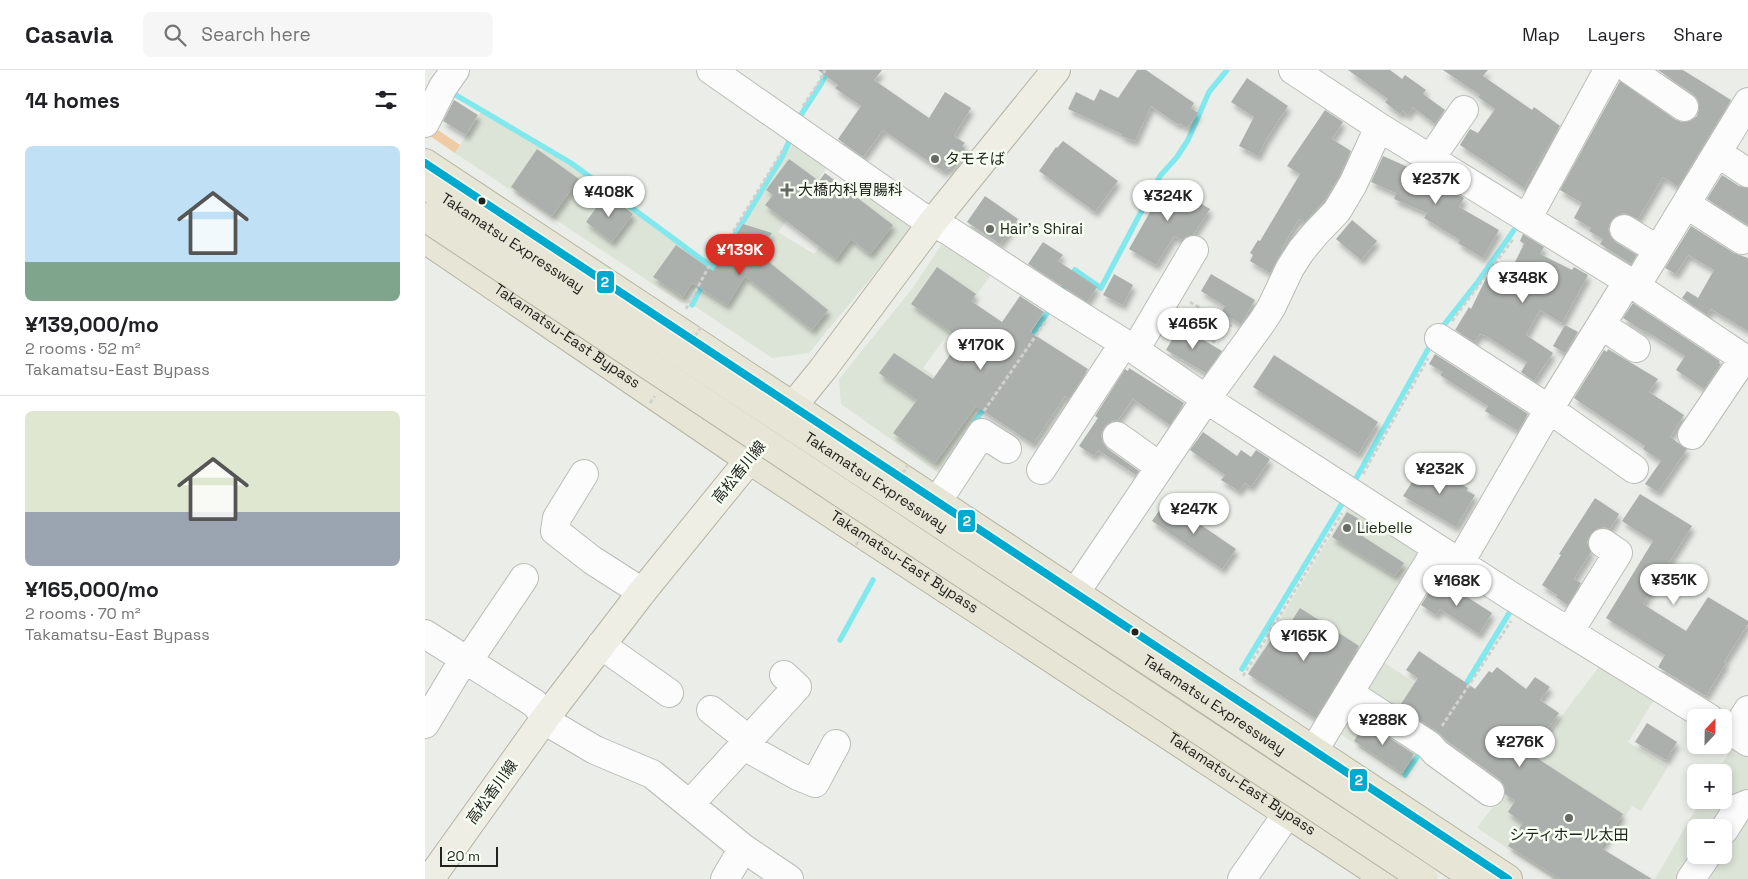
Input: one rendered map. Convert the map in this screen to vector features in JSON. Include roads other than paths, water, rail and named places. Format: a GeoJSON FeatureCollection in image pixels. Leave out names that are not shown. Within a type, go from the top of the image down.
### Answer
{"type":"FeatureCollection","features":[{"type":"Feature","properties":{"kind":"highway"},"geometry":{"type":"LineString","coordinates":[[425,163],[1508,879]]}},
{"type":"Feature","properties":{"kind":"highway","name":"Takamatsu Expressway"},"geometry":{"type":"LineString","coordinates":[[425,185],[948,531],[1191,689],[1476,879]]}},
{"type":"Feature","properties":{"kind":"highway","name":"Takamatsu Expressway"},"geometry":{"type":"LineString","coordinates":[[425,216],[1423,879]]}},
{"type":"Feature","properties":{"kind":"highway","name":"Takamatsu-East Bypass"},"geometry":{"type":"LineString","coordinates":[[425,239],[749,459],[1387,879]]}},
{"type":"Feature","properties":{"kind":"main road","name":"高松香川線"},"geometry":{"type":"LineString","coordinates":[[430,879],[546,717],[601,644],[823,369],[932,223],[1056,70]]}},
{"type":"Feature","properties":{"kind":"street"},"geometry":{"type":"LineString","coordinates":[[425,123],[443,87],[455,70]]}},
{"type":"Feature","properties":{"kind":"street"},"geometry":{"type":"LineString","coordinates":[[711,70],[919,216],[949,231],[1130,346],[1206,399],[1459,564],[1694,709]]}},
{"type":"Feature","properties":{"kind":"street"},"geometry":{"type":"LineString","coordinates":[[1293,70],[1379,127],[1632,283],[1746,360],[1692,435]]}},
{"type":"Feature","properties":{"kind":"street"},"geometry":{"type":"LineString","coordinates":[[1527,219],[1608,70]]}},
{"type":"Feature","properties":{"kind":"street"},"geometry":{"type":"LineString","coordinates":[[1630,70],[1684,107]]}},
{"type":"Feature","properties":{"kind":"street"},"geometry":{"type":"LineString","coordinates":[[1459,564],[1601,324],[1658,250],[1748,102]]}},
{"type":"Feature","properties":{"kind":"street"},"geometry":{"type":"LineString","coordinates":[[1431,159],[1464,110]]}},
{"type":"Feature","properties":{"kind":"street"},"geometry":{"type":"LineString","coordinates":[[1075,593],[1159,466],[1271,308],[1290,268],[1301,251],[1337,211],[1353,184],[1379,127]]}},
{"type":"Feature","properties":{"kind":"street"},"geometry":{"type":"LineString","coordinates":[[1717,152],[1748,173]]}},
{"type":"Feature","properties":{"kind":"street"},"geometry":{"type":"LineString","coordinates":[[1686,204],[1742,240]]}},
{"type":"Feature","properties":{"kind":"street"},"geometry":{"type":"LineString","coordinates":[[1624,229],[1658,250]]}},
{"type":"Feature","properties":{"kind":"street"},"geometry":{"type":"LineString","coordinates":[[1041,470],[1164,300],[1194,250]]}},
{"type":"Feature","properties":{"kind":"street"},"geometry":{"type":"LineString","coordinates":[[1601,324],[1636,348]]}},
{"type":"Feature","properties":{"kind":"street"},"geometry":{"type":"LineString","coordinates":[[1439,338],[1549,409],[1633,469]]}},
{"type":"Feature","properties":{"kind":"street"},"geometry":{"type":"LineString","coordinates":[[937,502],[982,433],[1007,449]]}},
{"type":"Feature","properties":{"kind":"street"},"geometry":{"type":"LineString","coordinates":[[1117,436],[1159,466]]}},
{"type":"Feature","properties":{"kind":"street"},"geometry":{"type":"LineString","coordinates":[[585,474],[557,518],[555,531],[592,560],[642,592]]}},
{"type":"Feature","properties":{"kind":"street"},"geometry":{"type":"LineString","coordinates":[[1569,632],[1618,553],[1603,543]]}},
{"type":"Feature","properties":{"kind":"street"},"geometry":{"type":"LineString","coordinates":[[1314,750],[1437,549]]}},
{"type":"Feature","properties":{"kind":"street"},"geometry":{"type":"LineString","coordinates":[[425,724],[466,660],[524,578]]}},
{"type":"Feature","properties":{"kind":"street"},"geometry":{"type":"LineString","coordinates":[[425,634],[534,703],[556,727],[595,750],[652,774],[743,848],[789,879]]}},
{"type":"Feature","properties":{"kind":"street"},"geometry":{"type":"LineString","coordinates":[[601,644],[669,692]]}},
{"type":"Feature","properties":{"kind":"street"},"geometry":{"type":"LineString","coordinates":[[690,804],[797,686],[784,675]]}},
{"type":"Feature","properties":{"kind":"street"},"geometry":{"type":"LineString","coordinates":[[1349,693],[1429,746],[1435,753],[1490,792]]}},
{"type":"Feature","properties":{"kind":"street"},"geometry":{"type":"LineString","coordinates":[[711,710],[749,740],[753,751],[798,776],[815,783],[836,744]]}},
{"type":"Feature","properties":{"kind":"street"},"geometry":{"type":"LineString","coordinates":[[1731,819],[1738,808],[1748,804]]}},
{"type":"Feature","properties":{"kind":"street"},"geometry":{"type":"LineString","coordinates":[[1242,879],[1287,814]]}},
{"type":"Feature","properties":{"kind":"street"},"geometry":{"type":"LineString","coordinates":[[725,879],[743,848]]}},
{"type":"Feature","properties":{"kind":"street"},"geometry":{"type":"LineString","coordinates":[[1691,879],[1701,864]]}},
{"type":"Feature","properties":{"kind":"waterway"},"geometry":{"type":"LineString","coordinates":[[797,121],[828,70]]}},
{"type":"Feature","properties":{"kind":"waterway"},"geometry":{"type":"LineString","coordinates":[[1059,295],[1075,270],[1101,288],[1160,176],[1177,157],[1188,140],[1209,92],[1227,70]]}},
{"type":"Feature","properties":{"kind":"waterway"},"geometry":{"type":"LineString","coordinates":[[449,91],[571,163],[712,267]]}},
{"type":"Feature","properties":{"kind":"waterway"},"geometry":{"type":"LineString","coordinates":[[710,270],[725,251],[782,157],[792,135]]}},
{"type":"Feature","properties":{"kind":"waterway"},"geometry":{"type":"LineString","coordinates":[[1440,330],[1477,283],[1514,230]]}},
{"type":"Feature","properties":{"kind":"waterway"},"geometry":{"type":"LineString","coordinates":[[692,305],[704,282]]}},
{"type":"Feature","properties":{"kind":"waterway"},"geometry":{"type":"LineString","coordinates":[[1030,339],[1051,307]]}},
{"type":"Feature","properties":{"kind":"waterway"},"geometry":{"type":"LineString","coordinates":[[1354,482],[1432,342]]}},
{"type":"Feature","properties":{"kind":"waterway"},"geometry":{"type":"LineString","coordinates":[[972,426],[986,405]]}},
{"type":"Feature","properties":{"kind":"waterway"},"geometry":{"type":"LineString","coordinates":[[1242,669],[1346,497]]}},
{"type":"Feature","properties":{"kind":"waterway"},"geometry":{"type":"LineString","coordinates":[[840,640],[873,580]]}},
{"type":"Feature","properties":{"kind":"waterway"},"geometry":{"type":"LineString","coordinates":[[1463,689],[1513,607]]}},
{"type":"Feature","properties":{"kind":"waterway"},"geometry":{"type":"LineString","coordinates":[[1405,775],[1423,748]]}},
{"type":"Feature","properties":{"kind":"place","name":"タモそば"},"geometry":{"type":"Point","coordinates":[935,159]}},
{"type":"Feature","properties":{"kind":"place","name":"大橋内科胃腸科"},"geometry":{"type":"Point","coordinates":[787,190]}},
{"type":"Feature","properties":{"kind":"place","name":"Hair’s Shirai"},"geometry":{"type":"Point","coordinates":[990,229]}},
{"type":"Feature","properties":{"kind":"place","name":"Liebelle"},"geometry":{"type":"Point","coordinates":[1347,528]}},
{"type":"Feature","properties":{"kind":"place","name":"シティホール太田"},"geometry":{"type":"Point","coordinates":[1569,818]}}]}
